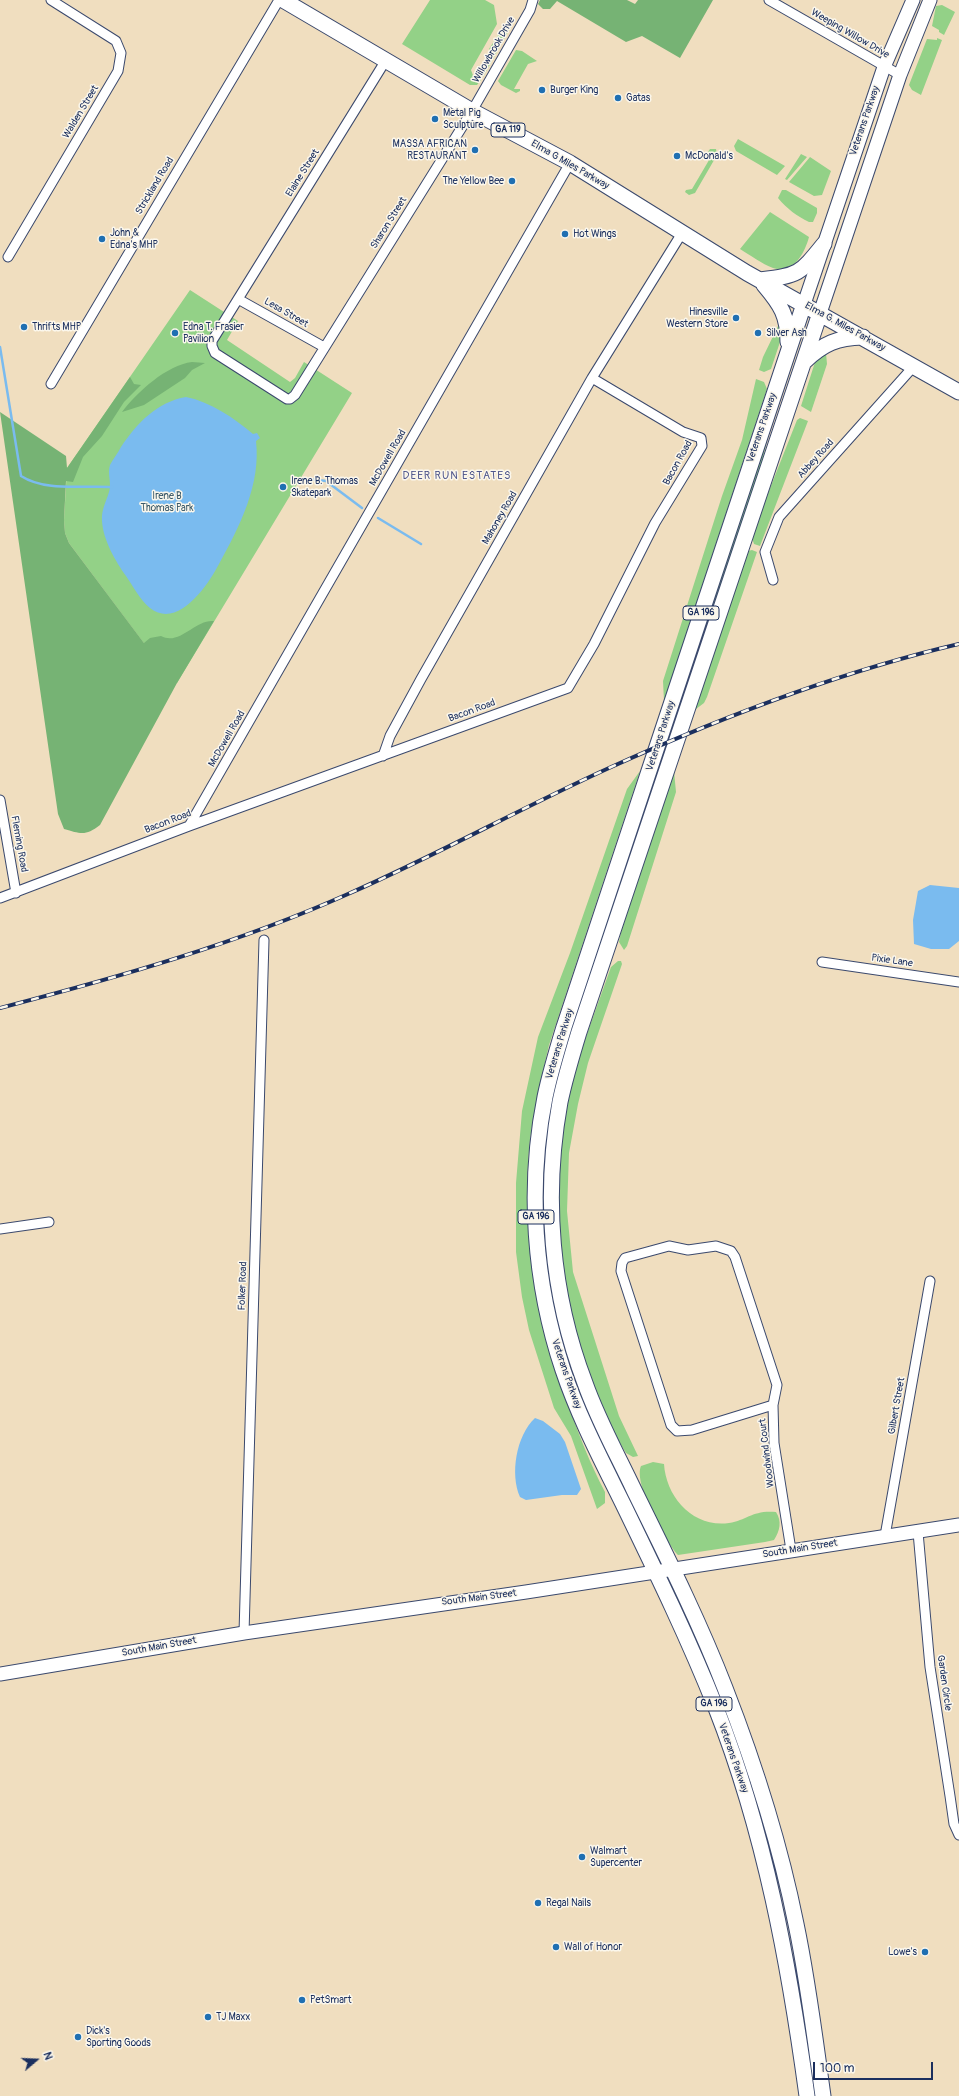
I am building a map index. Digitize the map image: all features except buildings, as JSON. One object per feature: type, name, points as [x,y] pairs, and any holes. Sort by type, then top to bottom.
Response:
[{"type":"main road","name":"Elma G Miles Parkway","points":[[282,0],[472,111],[570,162],[730,263]]},
{"type":"main road","points":[[760,280],[796,273],[805,268],[824,244]]},
{"type":"main road","name":"Elma G. Miles Parkway","points":[[730,263],[959,392]]},
{"type":"main road","name":"GA 196","points":[[760,280],[783,311],[788,330],[788,349]]},
{"type":"main road","name":"Veterans Parkway","points":[[804,304],[564,1027],[547,1086],[538,1144],[535,1202],[538,1254],[546,1305],[556,1347],[570,1390],[588,1432],[656,1572],[715,1706],[735,1760],[765,1860],[783,1940],[807,2096]]},
{"type":"main road","name":"Veterans Parkway","points":[[820,313],[583,1018],[566,1077],[553,1151],[551,1202],[554,1252],[561,1302],[571,1343],[596,1412],[673,1569],[724,1685],[752,1761],[772,1825],[796,1923],[823,2096]]},
{"type":"main road","points":[[804,362],[815,351],[832,341],[863,337]]},
{"type":"street","name":"Walden Street","points":[[8,257],[118,71],[121,53],[116,41],[51,0]]},
{"type":"street","name":"Strickland Road","points":[[50,384],[279,0]]},
{"type":"street","name":"Willowbrook Drive","points":[[472,111],[530,10],[533,0]]},
{"type":"street","name":"Weeping Willow Drive","points":[[769,0],[900,75]]},
{"type":"street","name":"Veterans Parkway","points":[[804,304],[846,174],[884,67],[913,0]]},
{"type":"street","name":"Veterans Parkway","points":[[820,313],[900,75],[930,0]]},
{"type":"street","name":"Elaine Street","points":[[324,347],[295,395],[290,399],[287,399],[213,350],[212,343],[214,337],[386,60]]},
{"type":"street","name":"Sharon Street","points":[[324,347],[472,111]]},
{"type":"street","name":"McDowell Road","points":[[189,826],[570,162]]},
{"type":"street","name":"Mahoney Road","points":[[383,756],[390,736],[421,679],[592,378],[682,233]]},
{"type":"street","name":"Lesa Street","points":[[238,299],[324,347]]},
{"type":"street","name":"Abbey Road","points":[[773,580],[765,552],[779,517],[914,366]]},
{"type":"street","name":"Bacon Road","points":[[0,898],[189,826],[568,688],[594,644],[655,523],[702,446],[701,438],[683,432],[592,378]]},
{"type":"street","name":"Fleming Road","points":[[0,800],[16,893]]},
{"type":"street","name":"Folker Road","points":[[244,1633],[264,940]]},
{"type":"street","name":"Pixie Lane","points":[[822,962],[959,982]]},
{"type":"street","points":[[0,1230],[49,1222]]},
{"type":"street","name":"Woodwind Court","points":[[773,1405],[692,1430],[677,1431],[671,1425],[621,1271],[622,1263],[631,1256],[669,1246],[688,1250],[716,1246],[730,1251],[735,1257],[777,1385],[773,1405],[774,1443],[791,1550]]},
{"type":"street","name":"Gilbert Street","points":[[885,1536],[930,1280]]},
{"type":"street","name":"South Main Street","points":[[0,1674],[244,1633],[656,1572],[959,1525]]},
{"type":"street","name":"Garden Circle","points":[[918,1532],[930,1666],[953,1817],[959,1835]]},
{"type":"green space","points":[[430,0],[485,0],[494,5],[497,24],[471,70],[474,78],[481,80],[477,85],[470,85],[402,44]]},
{"type":"green space","points":[[540,0],[627,0],[635,4],[638,0],[713,0],[680,58],[642,36],[626,42],[557,1],[550,9],[543,9],[538,4]]},
{"type":"green space","points":[[942,5],[955,12],[944,35],[932,26],[936,6]]},
{"type":"green space","points":[[508,20],[513,23],[483,77],[482,74],[485,69],[482,66],[491,52],[489,49]]},
{"type":"green space","points":[[937,38],[942,40],[921,95],[912,90],[909,85],[927,39],[937,40]]},
{"type":"green space","points":[[516,50],[522,51],[537,61],[528,64],[514,89],[520,89],[520,91],[516,93],[501,85],[498,81]]},
{"type":"green space","points":[[738,139],[785,166],[777,175],[736,151],[734,146]]},
{"type":"green space","points":[[710,149],[716,149],[717,155],[695,193],[689,195],[685,192],[686,190],[692,189],[712,155],[708,152]]},
{"type":"green space","points":[[801,154],[807,157],[787,180],[785,179]]},
{"type":"green space","points":[[810,157],[831,171],[822,195],[814,196],[789,182]]},
{"type":"green space","points":[[782,190],[786,190],[817,208],[817,213],[813,222],[809,222],[800,217],[781,202],[778,198]]},
{"type":"green space","points":[[770,212],[809,237],[805,249],[797,261],[787,268],[773,268],[760,262],[740,249]]},
{"type":"green space","name":"Irene B Thomas Park","points":[[190,290],[238,321],[227,340],[290,382],[295,378],[304,362],[352,393],[177,683],[170,678],[69,543],[65,533],[64,520],[67,468]]},
{"type":"green space","points":[[779,324],[783,333],[771,369],[764,372],[759,370],[763,357]]},
{"type":"green space","points":[[826,353],[827,364],[811,412],[801,406],[816,359]]},
{"type":"green space","points":[[192,362],[205,363],[192,370],[185,378],[144,405],[122,412],[144,388],[153,381],[173,368]]},
{"type":"green space","points":[[130,377],[134,384],[141,385],[124,402],[102,436],[83,457],[73,482],[66,481],[64,520],[65,533],[69,543],[144,643],[150,638],[161,636],[175,638],[200,624],[207,621],[214,621],[177,683],[100,825],[91,831],[79,833],[64,829],[58,814],[0,412],[66,456],[67,468]]},
{"type":"green space","points":[[756,379],[764,382],[767,389],[664,701],[663,681],[722,496],[742,440]]},
{"type":"green space","points":[[800,418],[808,421],[760,546],[754,544],[752,538],[759,516],[797,420]]},
{"type":"green space","points":[[769,432],[755,492],[673,733],[668,734]]},
{"type":"green space","points":[[752,550],[757,552],[707,697],[704,703],[692,712],[748,551]]},
{"type":"green space","points":[[664,749],[666,751],[630,861],[627,861],[661,751]]},
{"type":"green space","points":[[640,771],[549,1045],[538,1092],[530,1140],[527,1174],[529,1240],[539,1306],[556,1370],[567,1402],[589,1459],[605,1492],[605,1503],[597,1509],[571,1436],[554,1408],[529,1330],[522,1297],[516,1252],[516,1183],[522,1111],[538,1037],[570,953],[627,789]]},
{"type":"green space","points":[[674,771],[676,792],[627,946],[624,950],[619,942],[623,922]]},
{"type":"green space","points":[[618,961],[621,961],[622,964],[588,1063],[578,1104],[569,1153],[567,1211],[573,1272],[619,1416],[638,1456],[633,1457],[626,1453],[599,1403],[573,1324],[559,1246],[558,1174],[562,1124],[573,1073],[611,967]]},
{"type":"green space","points":[[568,1029],[571,1030],[566,1054],[547,1237],[609,1450],[606,1452],[589,1422],[557,1332],[541,1236],[545,1124]]},
{"type":"green space","points":[[653,1462],[664,1464],[670,1488],[676,1498],[684,1508],[704,1521],[729,1523],[761,1512],[776,1512],[780,1526],[774,1540],[678,1555],[658,1525],[642,1485],[640,1474],[641,1466]]},
{"type":"water","points":[[186,397],[195,399],[222,411],[253,434],[257,433],[260,438],[256,441],[257,457],[255,473],[247,504],[227,550],[214,573],[208,583],[191,602],[181,609],[171,613],[161,613],[150,608],[143,601],[118,564],[105,536],[102,513],[110,489],[110,465],[127,438],[141,422],[157,409]]},
{"type":"water","points":[[930,885],[959,888],[959,941],[949,949],[931,949],[914,944],[913,920],[918,891]]},
{"type":"water","points":[[535,1418],[543,1421],[560,1434],[565,1442],[581,1489],[577,1495],[562,1495],[526,1500],[520,1497],[515,1477],[515,1467],[519,1445],[528,1426]]},
{"type":"waterway","points":[[0,347],[21,476],[31,481],[53,486],[112,487]]},
{"type":"waterway","points":[[309,479],[326,481],[362,508]]},
{"type":"waterway","points":[[378,518],[421,544]]},
{"type":"railway","points":[[0,1008],[177,958],[263,929],[381,879],[576,783],[694,731],[781,697],[825,682],[914,655],[959,644]]},
{"type":"place","name":"Burger King","points":[[542,90]]},
{"type":"place","name":"Gatas","points":[[618,98]]},
{"type":"place","name":"Metal Pig Sculpture","points":[[435,119]]},
{"type":"place","name":"MASSA AFRICAN RESTAURANT","points":[[475,150]]},
{"type":"place","name":"McDonald's","points":[[677,156]]},
{"type":"place","name":"The Yellow Bee","points":[[512,181]]},
{"type":"place","name":"Hot Wings","points":[[565,234]]},
{"type":"place","name":"John & Edna's MHP","points":[[102,239]]},
{"type":"place","name":"Hinesville Western Store","points":[[736,318]]},
{"type":"place","name":"Thrifts MHP","points":[[24,327]]},
{"type":"place","name":"Edna T. Frasier Pavilion","points":[[175,333]]},
{"type":"place","name":"Silver Ash","points":[[758,333]]},
{"type":"place","name":"Irene B. Thomas Skatepark","points":[[283,487]]},
{"type":"place","name":"Walmart Supercenter","points":[[582,1857]]},
{"type":"place","name":"Regal Nails","points":[[538,1903]]},
{"type":"place","name":"Wall of Honor","points":[[556,1947]]},
{"type":"place","name":"Lowe's","points":[[925,1952]]},
{"type":"place","name":"PetSmart","points":[[302,2000]]},
{"type":"place","name":"TJ Maxx","points":[[208,2017]]},
{"type":"place","name":"Dick's Sporting Goods","points":[[78,2037]]},
{"type":"district","name":"DEER RUN ESTATES","points":[[457,476]]}]
